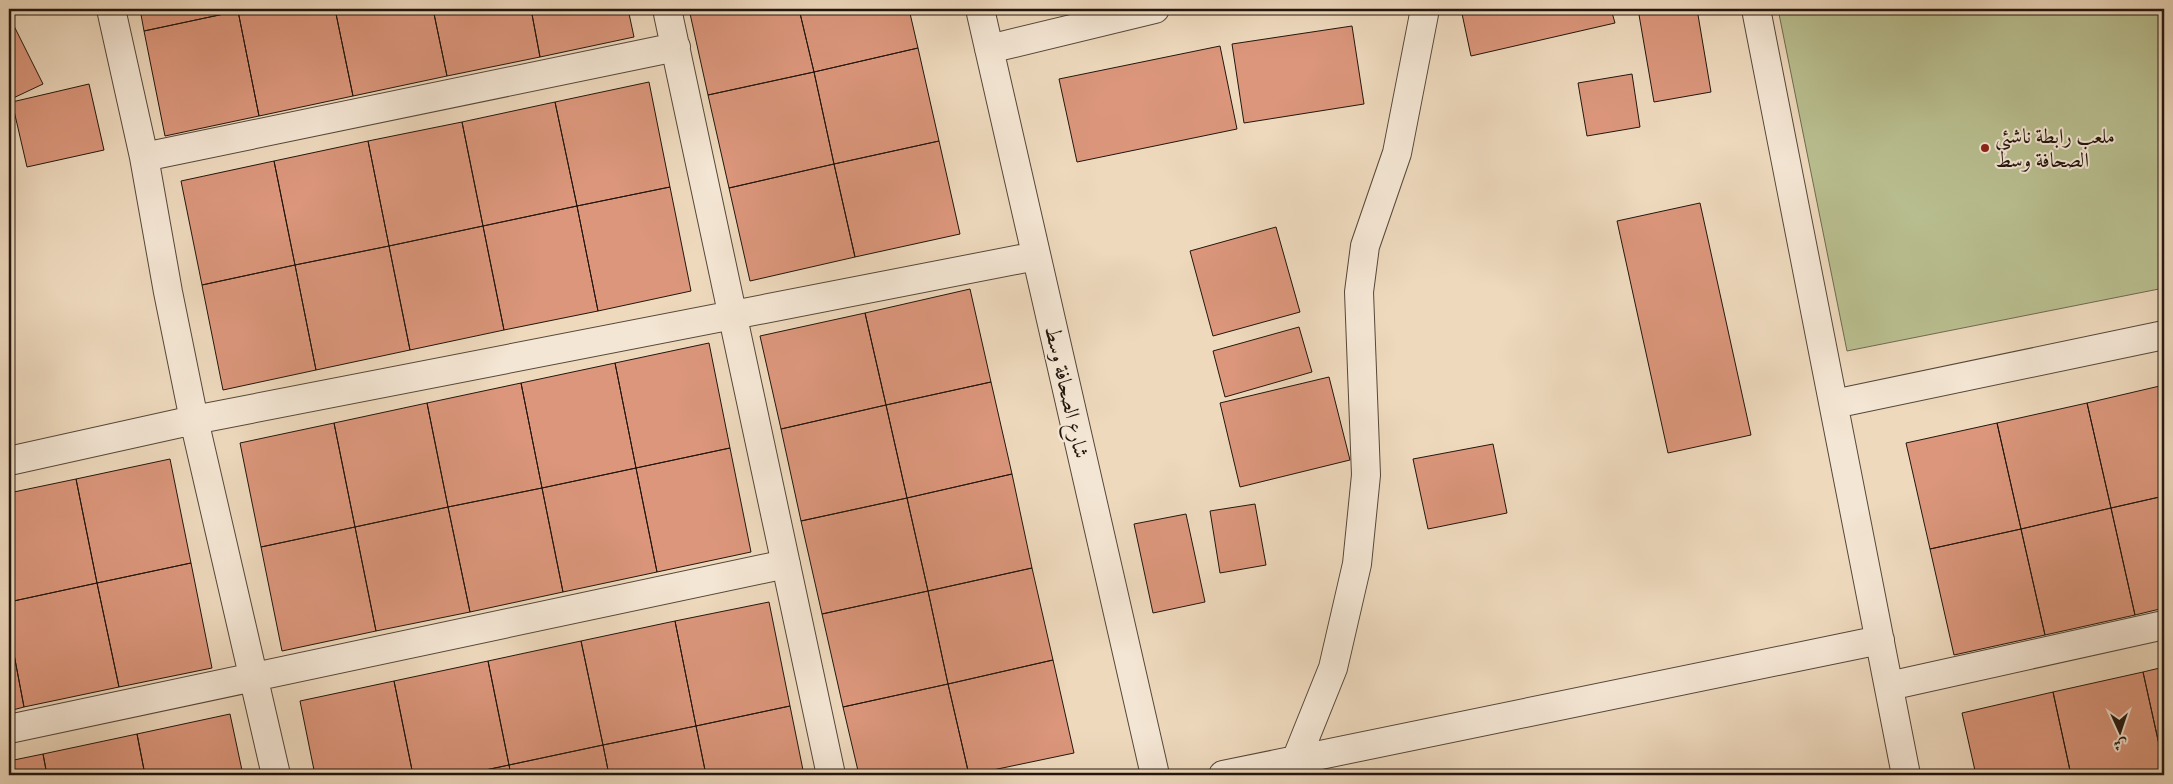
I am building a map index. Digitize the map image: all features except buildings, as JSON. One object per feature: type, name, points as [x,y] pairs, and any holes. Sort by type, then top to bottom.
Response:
[{"type":"street","points":[[111,9],[144,157],[168,292],[194,420],[276,775]]},
{"type":"street","points":[[667,9],[831,775]]},
{"type":"street","name":"شارع الصحافة وسط","points":[[980,9],[1154,775]]},
{"type":"street","points":[[989,49],[1155,9]]},
{"type":"street","points":[[1296,760],[1333,668],[1356,564],[1366,476],[1359,292],[1365,246],[1397,153],[1425,9]]},
{"type":"street","points":[[1756,9],[1906,775]]},
{"type":"street","points":[[144,157],[676,47]]},
{"type":"street","points":[[9,461],[194,420],[733,317],[1036,256]]},
{"type":"street","points":[[1834,404],[2164,335]]},
{"type":"street","points":[[9,730],[786,564]]},
{"type":"street","points":[[1889,686],[2164,625]]},
{"type":"street","points":[[1223,775],[1880,640]]},
{"type":"green space","name":"ملعب رابطة ناشئي الصحافة وسط","points":[[1778,9],[2164,9],[2164,288],[1847,351]]},
{"type":"place","name":"ملعب رابطة ناشئي الصحافة وسط","points":[[1985,148]]}]
